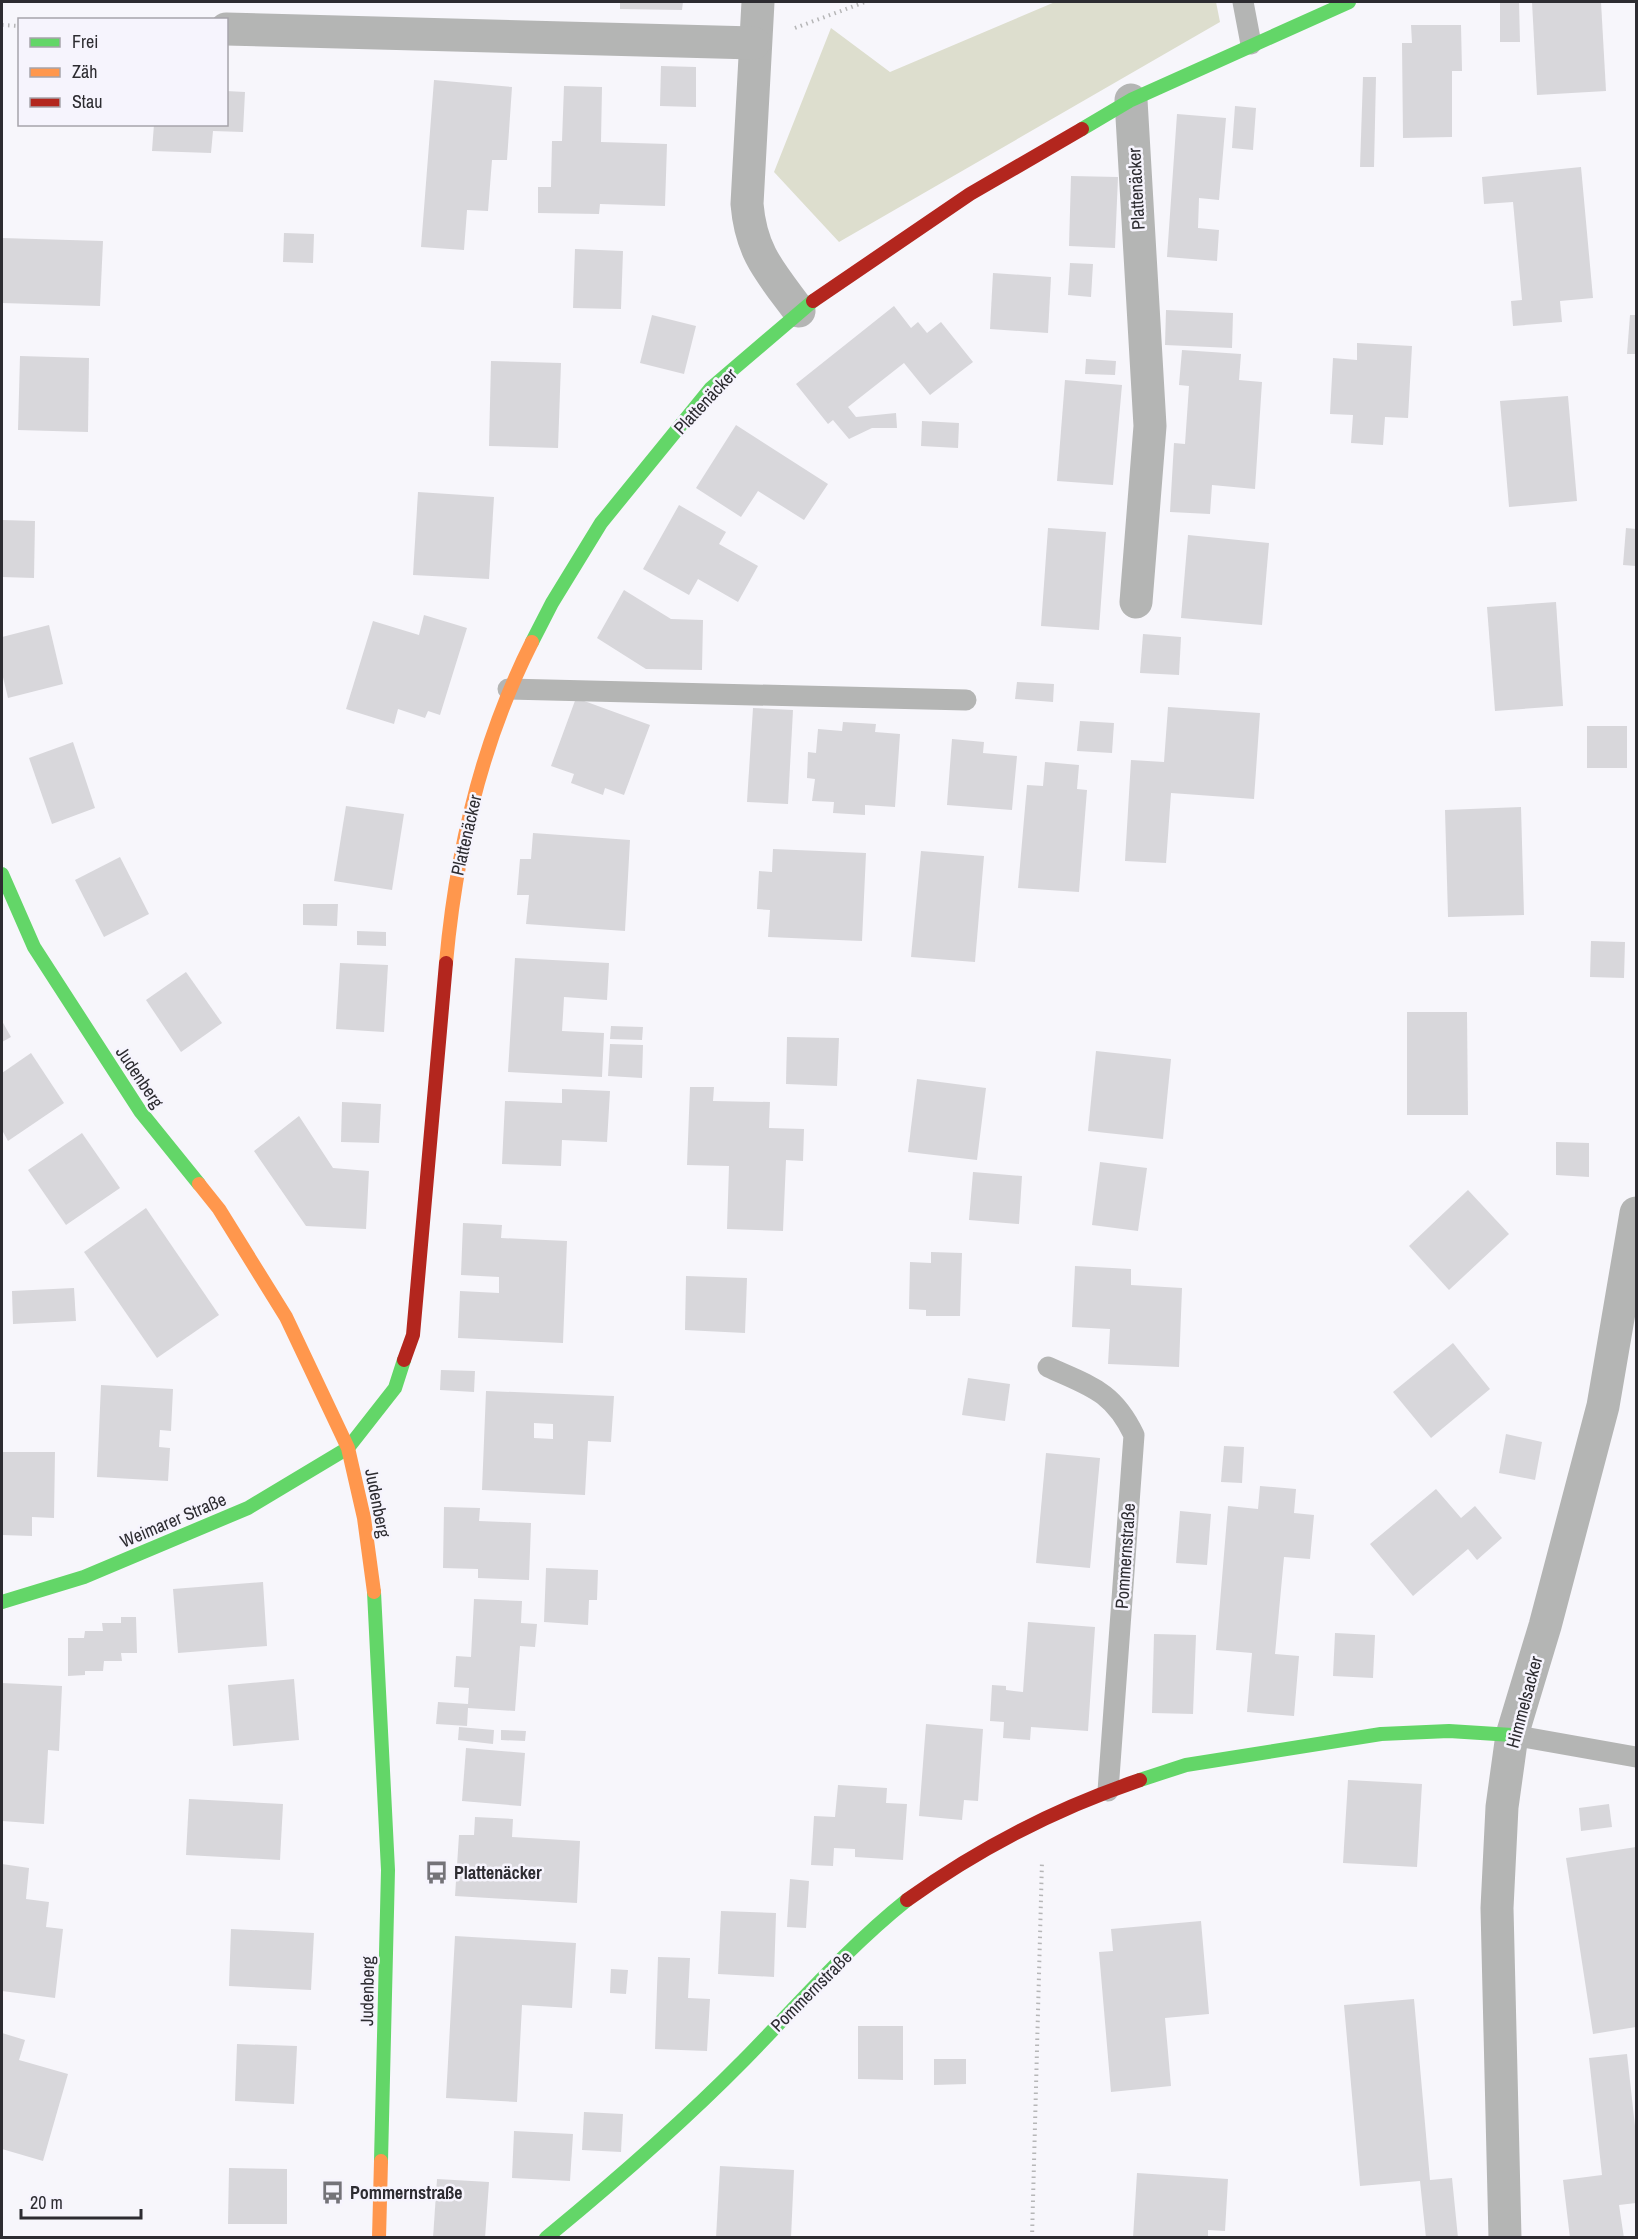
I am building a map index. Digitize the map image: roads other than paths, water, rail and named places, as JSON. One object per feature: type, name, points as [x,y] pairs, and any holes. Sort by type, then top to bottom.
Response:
[{"type":"street","points":[[758,2],[747,204],[749,231],[760,258],[799,310]]},
{"type":"street","name":"Plattenäcker","points":[[348,1448],[395,1388],[413,1335],[451,905],[464,836],[487,746],[508,689],[552,603],[601,523],[711,387],[799,310],[970,194],[1131,100],[1251,44],[1349,2]]},
{"type":"street","points":[[228,29],[754,43]]},
{"type":"street","name":"Plattenäcker","points":[[1131,100],[1150,426],[1136,603]]},
{"type":"street","name":"Judenberg","points":[[2,874],[40,956],[140,1111],[219,1209],[286,1317],[348,1448],[364,1518],[374,1588],[388,1870],[379,2238]]},
{"type":"street","name":"Himmelsacker","points":[[1505,2238],[1497,1908],[1502,1807],[1512,1736],[1545,1626],[1603,1406],[1636,1213]]},
{"type":"street","name":"Weimarer Straße","points":[[2,1602],[84,1577],[248,1508],[348,1448]]},
{"type":"street","name":"Pommernstraße","points":[[546,2238],[595,2198],[742,2062],[825,1974],[905,1902],[941,1876],[1043,1818],[1108,1791],[1186,1765],[1381,1734],[1449,1731],[1512,1736]]},
{"type":"lane","points":[[1243,2],[1251,44]]},
{"type":"lane","points":[[508,689],[966,700]]},
{"type":"lane","name":"Pommernstraße","points":[[1048,1367],[1100,1390],[1123,1412],[1134,1435],[1108,1791]]},
{"type":"lane","points":[[1512,1736],[1636,1757]]},
{"type":"place","name":"Plattenäcker","points":[[436,1872]]},
{"type":"place","name":"Pommernstraße","points":[[332,2192]]}]
